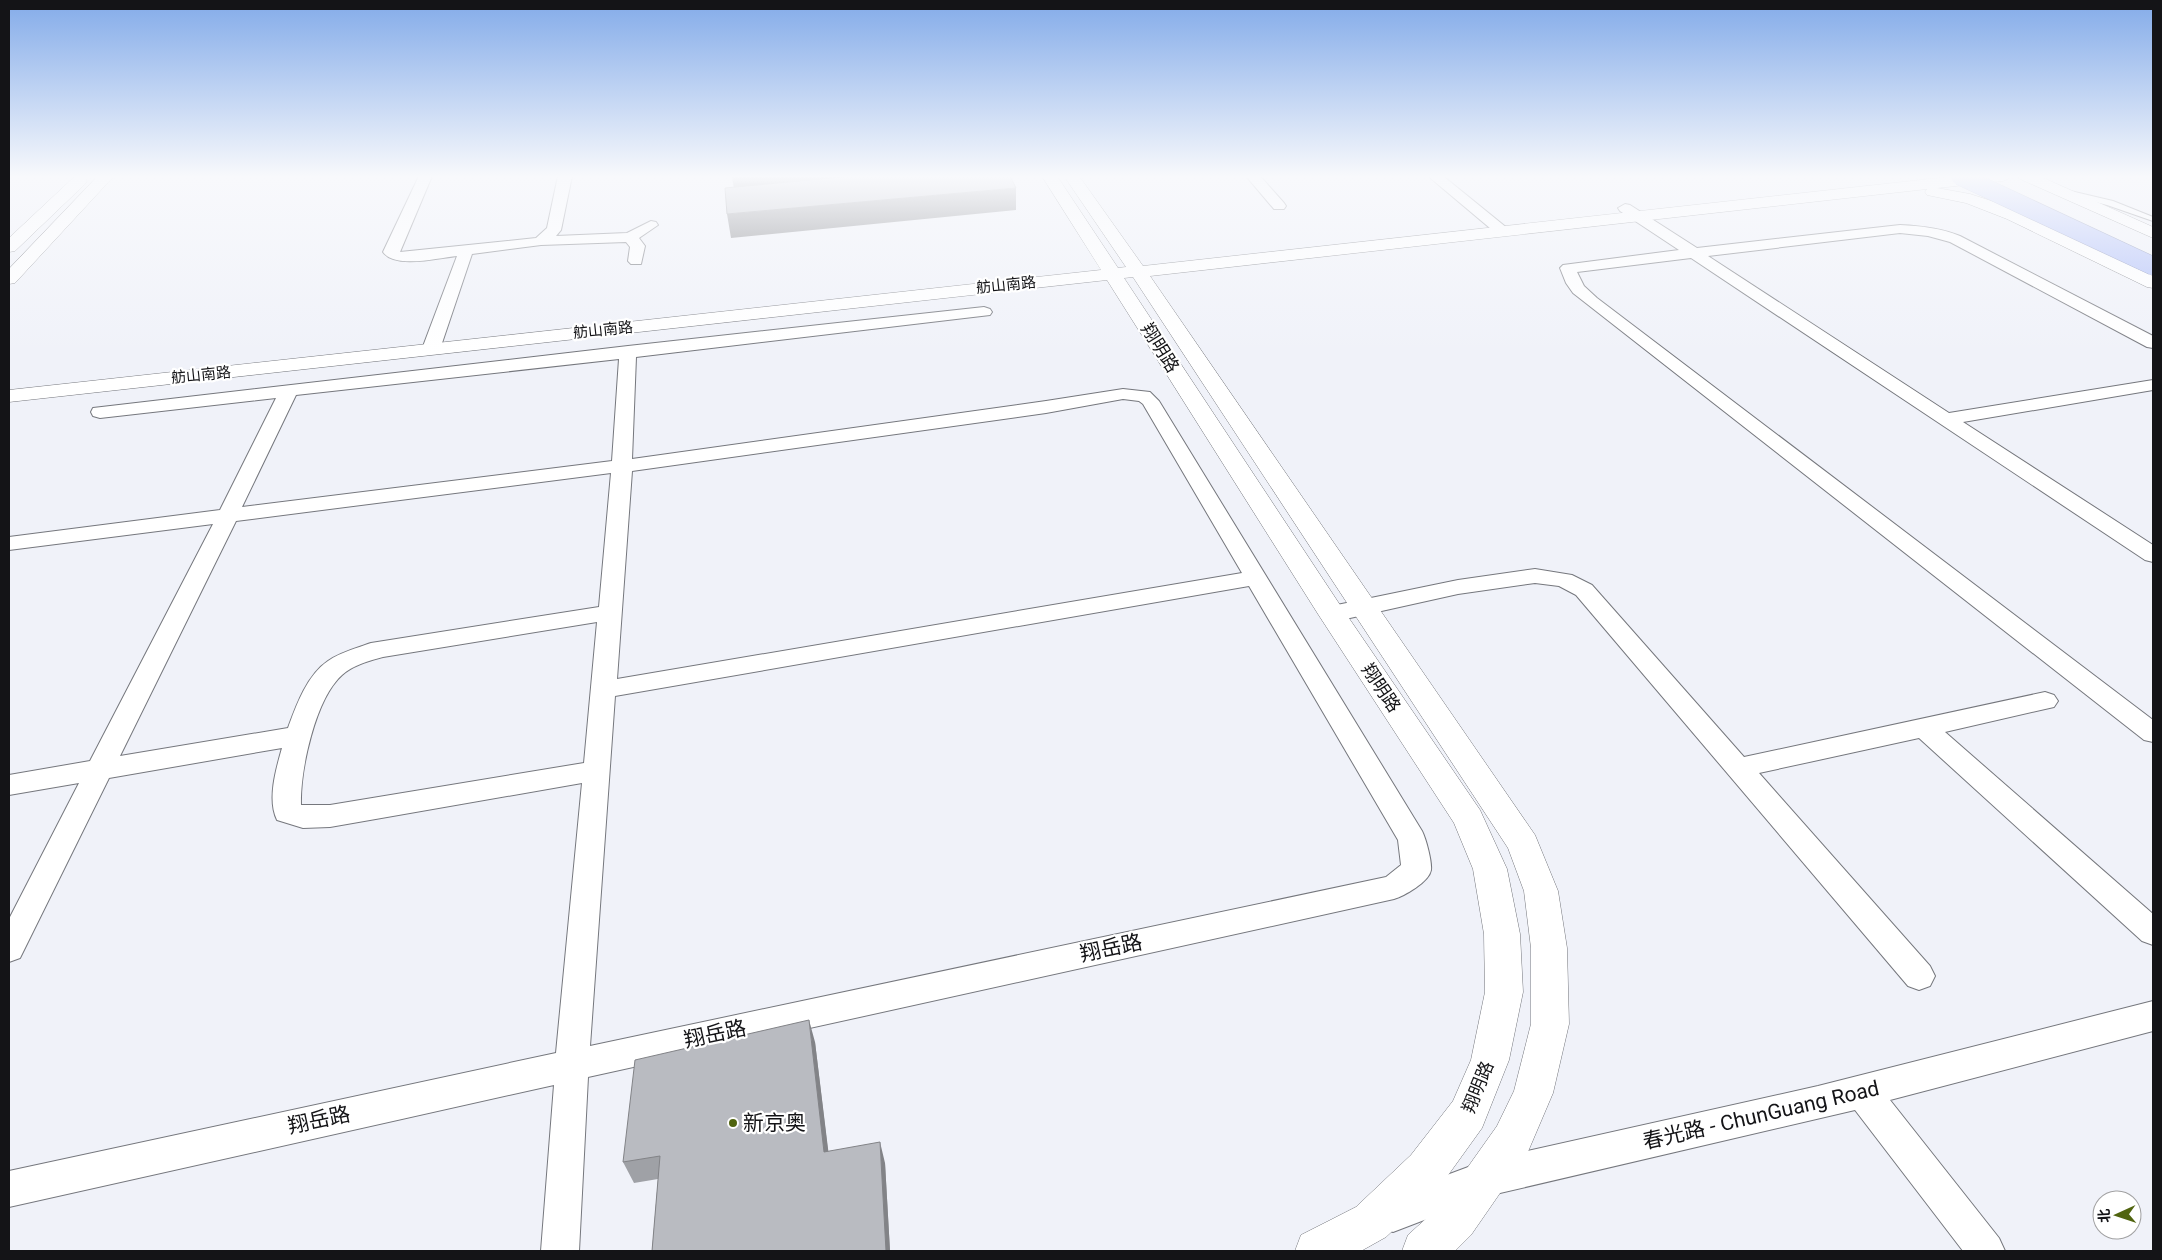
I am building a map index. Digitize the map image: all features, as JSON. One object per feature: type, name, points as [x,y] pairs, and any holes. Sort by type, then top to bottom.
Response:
[{"type":"highway","points":[[2080,235],[2153,266]]},
{"type":"highway","points":[[2121,235],[2153,250]]},
{"type":"street","points":[[9,247],[22,235]]},
{"type":"street","points":[[9,279],[51,235]]},
{"type":"street","points":[[400,235],[392,252],[394,256],[403,257],[541,241],[630,237],[634,235]]},
{"type":"street","points":[[541,241],[548,235]]},
{"type":"street","name":"翔明路","points":[[1096,235],[1121,266],[1364,609],[1523,844],[1541,891],[1549,948],[1550,1024],[1533,1093],[1512,1140],[1487,1178],[1456,1220],[1424,1251]]},
{"type":"street","name":"翔明路","points":[[1104,235],[1167,360],[1332,614],[1469,819],[1490,869],[1502,934],[1504,992],[1490,1060],[1468,1114],[1426,1170],[1371,1222],[1317,1251]]},
{"type":"street","name":"舫山南路","points":[[9,396],[433,343],[1121,266],[1422,235]]},
{"type":"street","points":[[1666,235],[2153,555]]},
{"type":"street","points":[[1850,235],[1568,268],[1569,276],[1577,289],[2153,733]]},
{"type":"street","points":[[1945,235],[2153,343]]},
{"type":"street","points":[[2053,235],[2153,283]]},
{"type":"street","points":[[630,237],[638,246],[636,260]]},
{"type":"street","points":[[433,343],[466,251]]},
{"type":"street","points":[[100,412],[984,312]]},
{"type":"street","name":"舫山南路","points":[[9,384],[433,343]]},
{"type":"street","points":[[560,1251],[572,1065],[622,465],[628,351]]},
{"type":"street","points":[[1945,418],[2153,385]]},
{"type":"street","points":[[9,949],[289,390]]},
{"type":"street","points":[[9,543],[622,465],[1046,407],[1123,394],[1144,396],[1150,401],[1256,578],[602,690]]},
{"type":"street","points":[[1332,614],[1364,609],[1458,587],[1535,576],[1564,580],[1584,590],[1920,976]]},
{"type":"street","name":"翔岳路","points":[[9,1189],[1394,887],[1416,870],[1412,839],[1256,578]]},
{"type":"street","points":[[596,771],[330,816],[303,817],[287,812],[286,800],[289,771],[309,707],[319,686],[332,671],[353,658],[380,650],[609,613]]},
{"type":"street","points":[[1738,768],[2045,701]]},
{"type":"street","points":[[1924,728],[2153,932]]},
{"type":"street","points":[[9,785],[97,772],[299,736]]},
{"type":"street","name":"春光路 - ChunGuang Road","points":[[1371,1222],[1487,1178],[1862,1092],[2153,1016]]},
{"type":"street","points":[[1862,1092],[1986,1251]]},
{"type":"building","name":"新京奥","points":[[809,1020],[824,1152],[880,1142],[886,1251],[652,1251],[660,1156],[623,1162],[635,1060]]},
{"type":"place","name":"新京奥","points":[[733,1123]]}]
